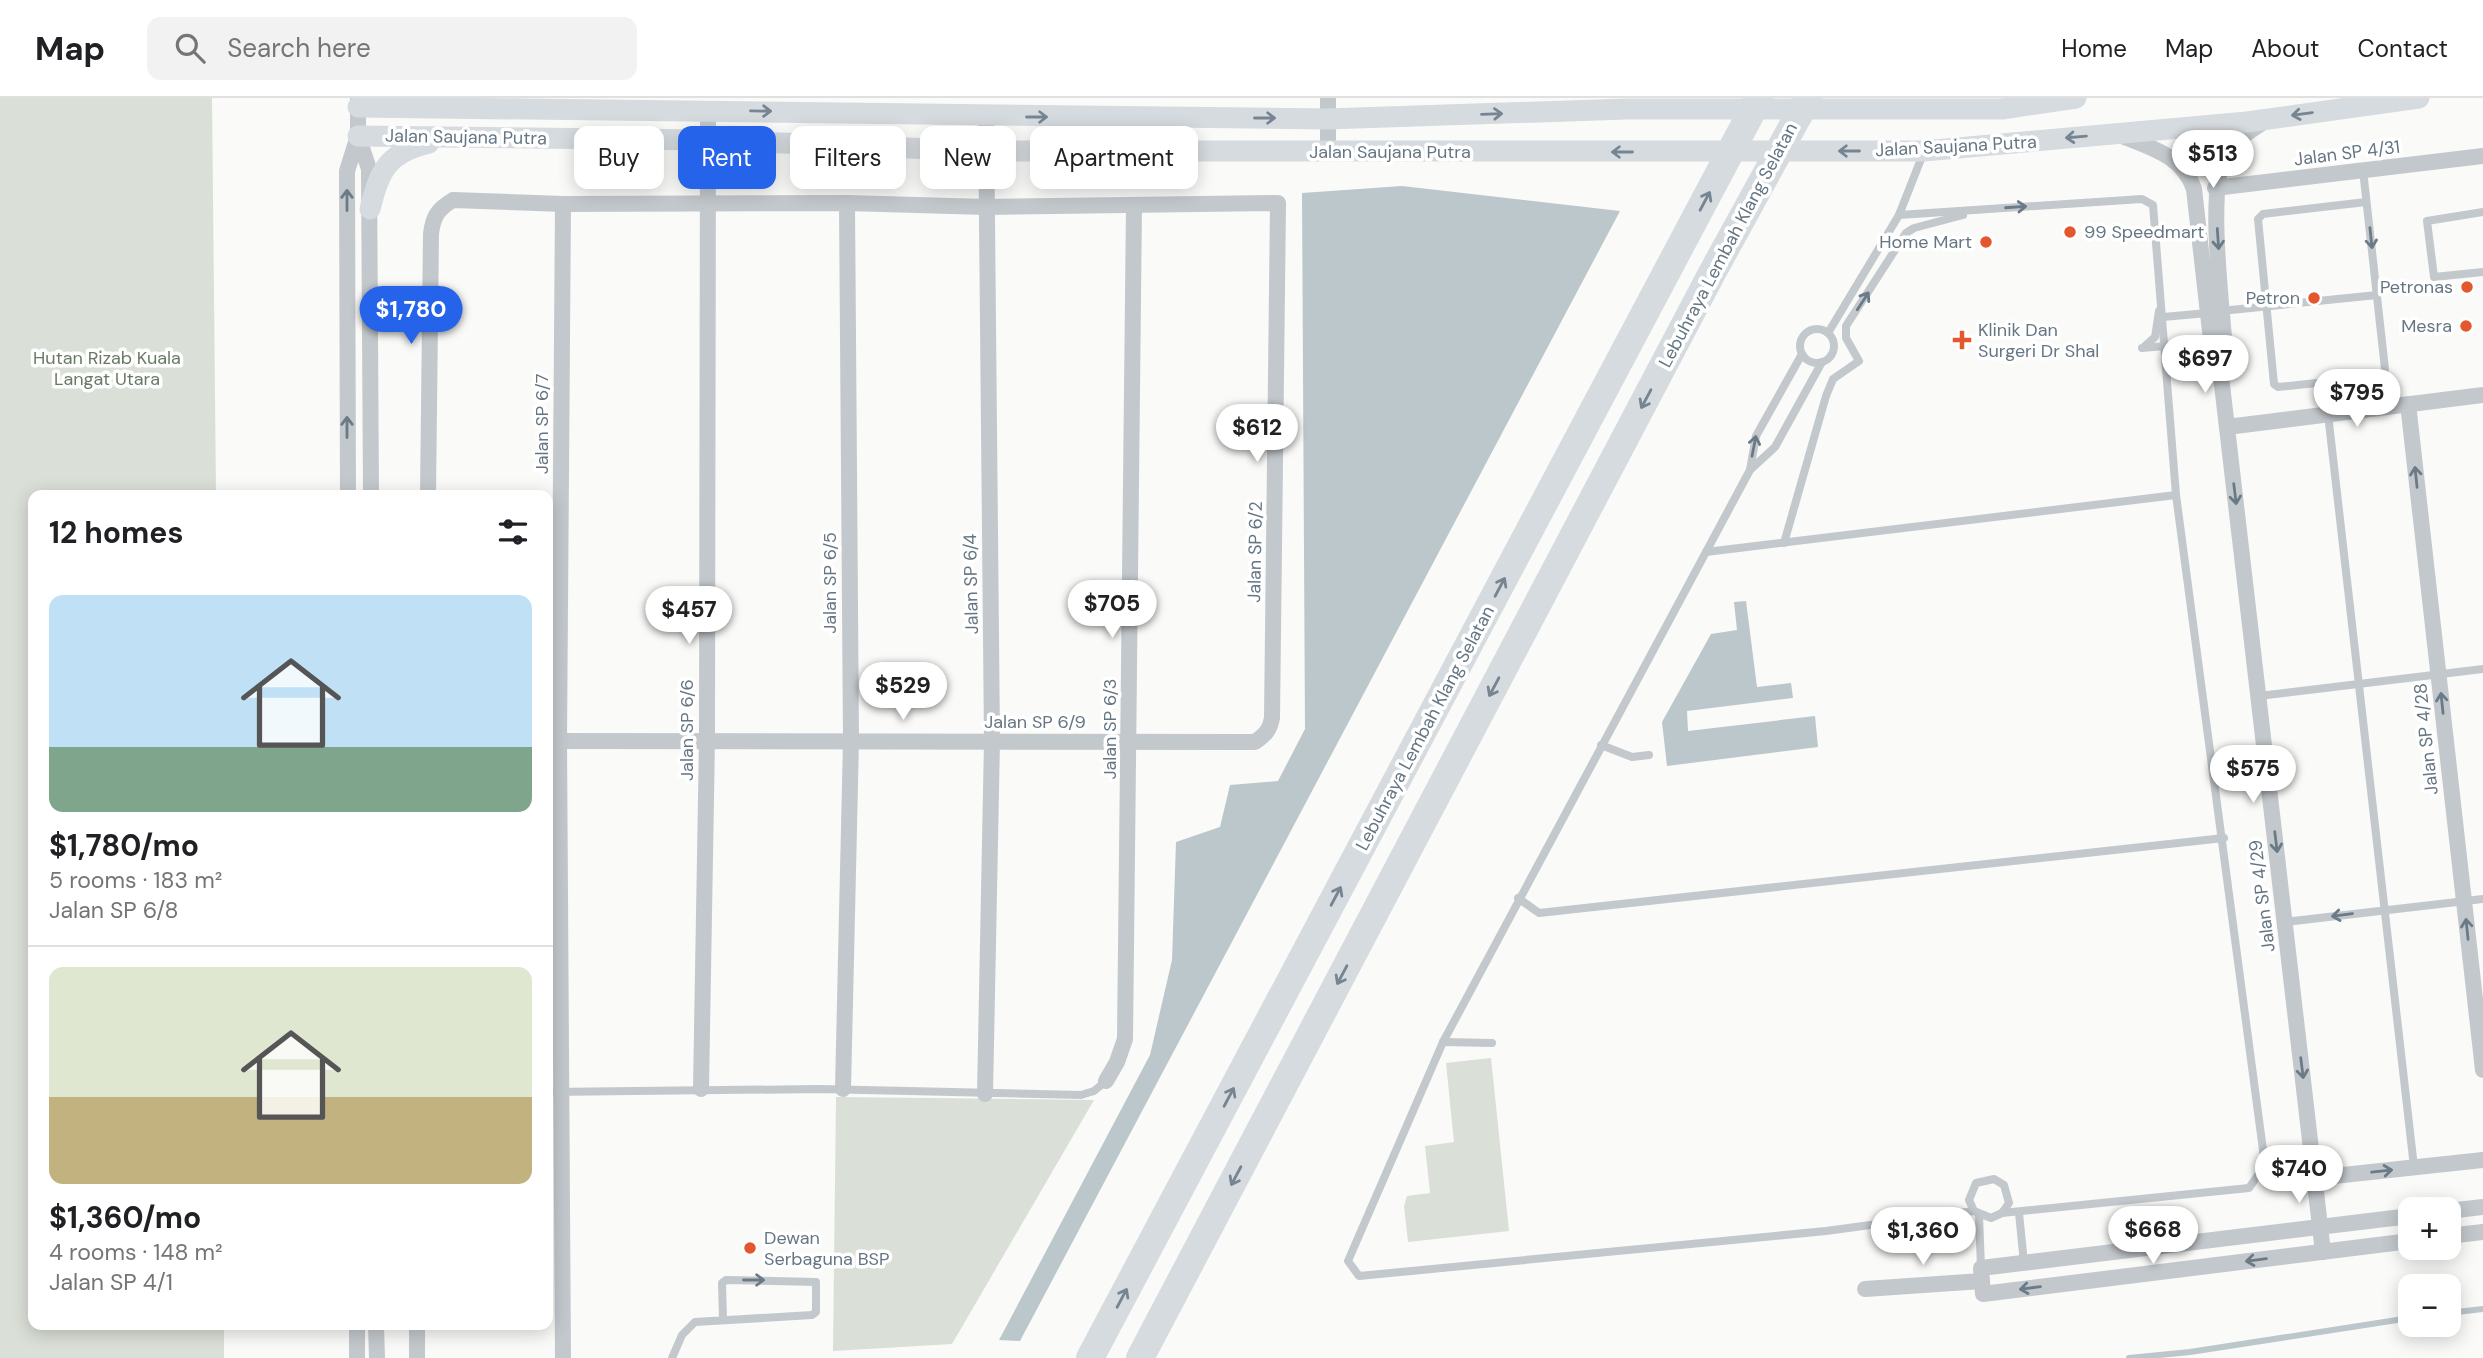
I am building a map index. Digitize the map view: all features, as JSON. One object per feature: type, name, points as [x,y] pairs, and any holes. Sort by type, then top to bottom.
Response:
[{"type":"highway","name":"Lebuhraya Lembah Klang Selatan","points":[[1090,1358],[1759,98]]},
{"type":"highway","name":"Lebuhraya Lembah Klang Selatan","points":[[1140,1358],[1712,273],[1808,98]]},
{"type":"main road","points":[[406,98],[448,110]]},
{"type":"main road","name":"Jalan Saujana Putra","points":[[358,102],[448,110],[708,110],[986,116],[1628,104],[2002,108],[2076,98]]},
{"type":"main road","name":"Jalan Saujana Putra","points":[[1016,151],[1924,151],[2267,119],[2418,98]]},
{"type":"main road","name":"Jalan Saujana Putra","points":[[358,136],[678,140]]},
{"type":"main road","points":[[370,209],[378,179],[388,161],[410,148],[447,138]]},
{"type":"main road","name":"Jalan Saujana Putra","points":[[776,143],[920,148]]},
{"type":"street","points":[[348,490],[347,171],[358,136],[358,102]]},
{"type":"street","points":[[1327,108],[1328,152]]},
{"type":"street","name":"Jalan SP 6/6","points":[[708,110],[708,126]]},
{"type":"street","name":"Jalan SP 6/4","points":[[985,126],[986,116]]},
{"type":"street","points":[[2215,312],[2215,188],[2224,157],[2235,142],[2267,119]]},
{"type":"street","points":[[2118,134],[2176,159],[2190,178],[2218,342]]},
{"type":"street","points":[[358,136],[369,169],[371,490]]},
{"type":"street","name":"Jalan SP 4/31","points":[[2215,188],[2483,156]]},
{"type":"street","name":"Jalan SP 6/6","points":[[701,1089],[707,739],[708,189]]},
{"type":"street","name":"Jalan SP 6/4","points":[[985,189],[992,741],[985,1094]]},
{"type":"street","points":[[428,490],[431,234],[433,218],[439,209],[453,200],[563,204],[848,203],[986,207],[1134,205]]},
{"type":"street","name":"Jalan SP 6/5","points":[[843,1089],[851,740],[848,203]]},
{"type":"street","name":"Jalan SP 6/2","points":[[1134,205],[1278,203],[1272,718],[1267,733]]},
{"type":"street","name":"Jalan SP 6/7","points":[[563,204],[553,741],[553,1092],[563,1358]]},
{"type":"street","name":"Jalan SP 6/3","points":[[1106,1081],[1117,1062],[1125,1038],[1134,205]]},
{"type":"street","name":"Jalan SP 4/29","points":[[2218,342],[2211,349],[2220,359],[2323,1252]]},
{"type":"street","points":[[2227,426],[2483,395]]},
{"type":"street","name":"Jalan SP 4/28","points":[[2408,404],[2483,1070]]},
{"type":"street","name":"Jalan SP 6/9","points":[[553,741],[707,739],[1255,742],[1267,733]]},
{"type":"street","points":[[2315,1178],[2483,1160]]},
{"type":"street","points":[[2461,1210],[2483,1207]]},
{"type":"street","points":[[1866,1289],[1982,1275],[2025,1263],[2398,1217]]},
{"type":"street","points":[[2461,1235],[2483,1232]]},
{"type":"street","points":[[1982,1275],[1983,1294],[2398,1243]]},
{"type":"street","points":[[357,1330],[357,1358]]},
{"type":"street","points":[[376,1330],[377,1358]]},
{"type":"street","points":[[417,1330],[417,1358]]},
{"type":"lane","points":[[1828,332],[1899,215],[1924,151]]},
{"type":"lane","points":[[2363,170],[2385,369],[2382,376],[2278,387],[2274,384],[2258,219],[2263,214],[2366,202]]},
{"type":"lane","points":[[1802,354],[1756,436],[1750,470],[1443,1042],[1348,1261],[1360,1276],[1826,1231],[1977,1213],[1991,1218],[2002,1213],[2249,1188],[2265,1166],[2224,838],[2176,495],[2153,205],[2142,199],[1899,215]]},
{"type":"lane","points":[[1784,543],[1833,379],[1859,361],[1846,338],[1846,326],[1906,233],[1914,228],[1982,210]]},
{"type":"lane","points":[[2483,212],[2427,221],[2434,277],[2483,271]]},
{"type":"lane","points":[[2162,317],[2377,295]]},
{"type":"lane","points":[[2161,301],[2155,337],[2142,348],[2218,342]]},
{"type":"lane","points":[[1822,362],[1810,362],[1802,354],[1800,343],[1806,333],[1817,329],[1828,332]]},
{"type":"lane","points":[[1750,470],[1775,447],[1822,362],[1830,356],[1834,346],[1828,332]]},
{"type":"lane","points":[[2328,414],[2414,1167]]},
{"type":"lane","points":[[1706,552],[2176,495]]},
{"type":"lane","points":[[2259,696],[2483,669]]},
{"type":"lane","points":[[1601,745],[1632,757],[1649,755]]},
{"type":"lane","points":[[1518,898],[1539,913],[2224,838]]},
{"type":"lane","points":[[2285,922],[2483,899]]},
{"type":"lane","points":[[1443,1042],[1492,1043]]},
{"type":"lane","points":[[553,1092],[843,1089],[1081,1095],[1094,1091],[1106,1081]]},
{"type":"lane","points":[[1982,1275],[1977,1213],[1969,1200],[1972,1188],[1981,1180],[1994,1179],[2008,1191],[2009,1203],[2002,1213]]},
{"type":"lane","points":[[2019,1213],[2025,1263]]},
{"type":"lane","points":[[672,1358],[688,1327],[702,1320],[812,1315],[816,1312],[816,1282],[726,1280],[722,1283],[723,1319]]},
{"type":"green space","name":"Hutan Rizab Kuala Langat Utara","points":[[0,98],[212,98],[216,490],[28,490],[28,1330],[224,1330],[224,1358],[0,1358]]},
{"type":"green space","points":[[1491,1058],[1509,1231],[1408,1242],[1404,1206],[1407,1196],[1430,1193],[1425,1146],[1454,1142],[1446,1063]]},
{"type":"green space","points":[[836,1097],[1094,1100],[952,1344],[833,1351]]},
{"type":"shaded area","points":[[1402,186],[1620,211],[1020,1341],[999,1340],[1150,1055],[1172,960],[1176,842],[1220,827],[1230,785],[1278,781],[1305,729],[1302,193]]},
{"type":"shaded area","points":[[1746,601],[1757,687],[1791,683],[1793,698],[1687,711],[1688,731],[1815,716],[1818,747],[1667,766],[1662,722],[1711,634],[1737,630],[1734,602]]},
{"type":"waterway","points":[[2461,1312],[2483,1309]]},
{"type":"waterway","points":[[2129,1358],[2190,1352],[2398,1320]]},
{"type":"place","name":"99 Speedmart","points":[[2070,232]]},
{"type":"place","name":"Home Mart","points":[[1986,242]]},
{"type":"place","name":"Petronas","points":[[2467,287]]},
{"type":"place","name":"Petron","points":[[2314,298]]},
{"type":"place","name":"Mesra","points":[[2466,326]]},
{"type":"place","name":"Klinik Dan Surgeri Dr Shal","points":[[1962,340]]},
{"type":"place","name":"Dewan Serbaguna BSP","points":[[750,1248]]}]
